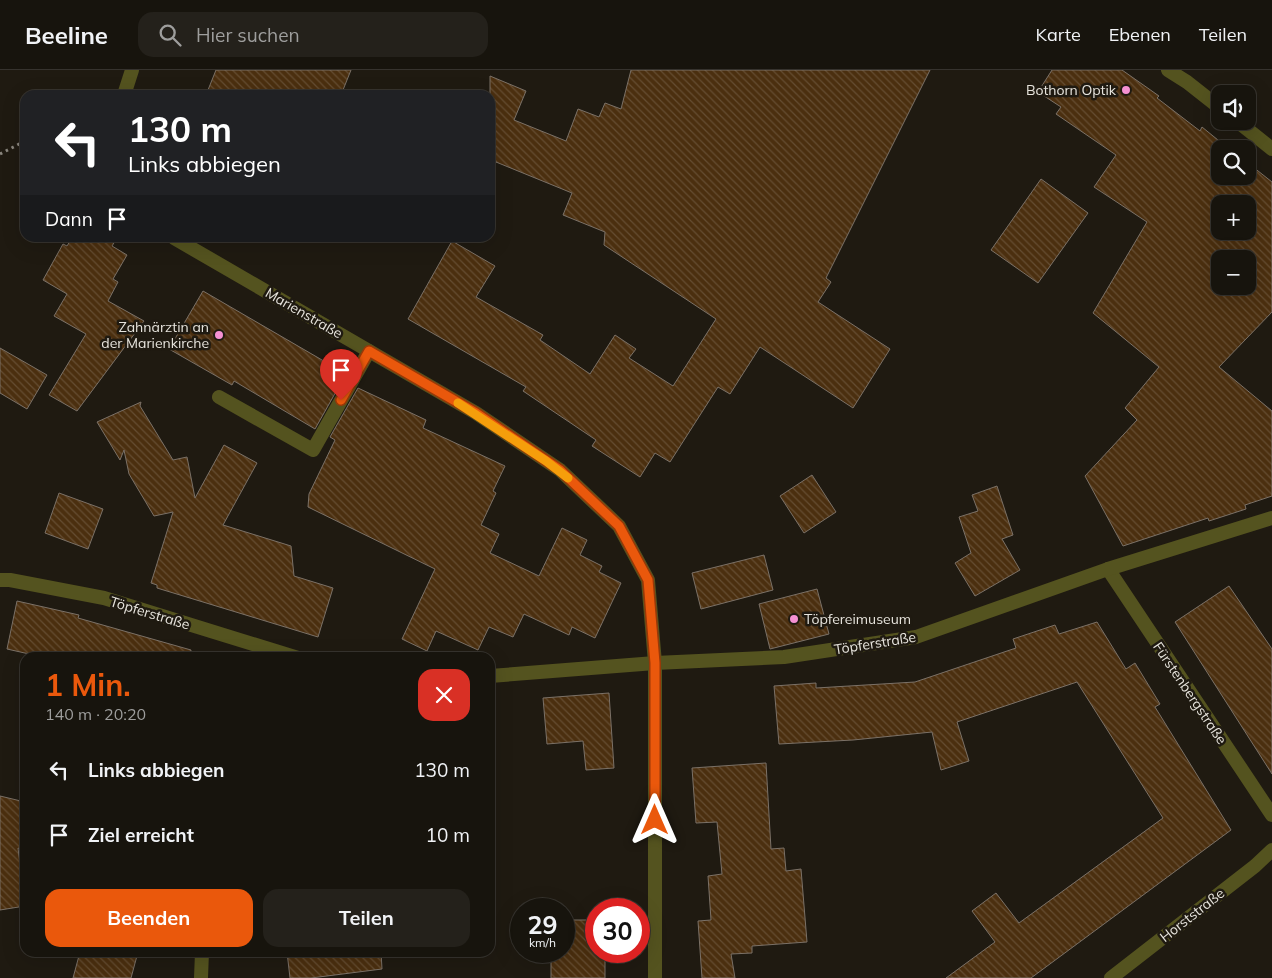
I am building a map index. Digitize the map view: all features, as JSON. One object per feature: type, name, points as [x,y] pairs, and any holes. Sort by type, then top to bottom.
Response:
[{"type":"street","points":[[126,90],[132,70]]},
{"type":"street","points":[[1168,70],[1211,101]]},
{"type":"street","points":[[1248,130],[1272,149]]},
{"type":"street","name":"Marienstraße","points":[[181,242],[476,413],[560,470],[619,526],[648,580],[655,663],[656,978]]},
{"type":"street","points":[[219,397],[313,450],[369,351]]},
{"type":"street","name":"Töpferstraße","points":[[495,676],[655,663],[784,657],[916,637],[1108,570],[1272,518]]},
{"type":"street","name":"Fürstenbergstraße","points":[[1108,570],[1272,815]]},
{"type":"street","name":"Töpferstraße","points":[[0,580],[10,580],[104,598],[263,652]]},
{"type":"street","name":"Horststraße","points":[[1111,978],[1255,866],[1272,850]]},
{"type":"street","points":[[200,978],[202,957]]},
{"type":"path","points":[[0,154],[20,144]]},
{"type":"building","points":[[216,70],[351,70],[343,90],[208,90]]},
{"type":"building","points":[[631,70],[930,70],[826,278],[831,282],[818,302],[890,349],[853,408],[760,347],[730,394],[718,387],[670,462],[655,453],[640,477],[592,446],[596,440],[523,391],[526,387],[408,319],[451,242],[454,242],[495,266],[476,297],[543,335],[540,340],[590,374],[615,335],[636,349],[629,358],[673,386],[716,319],[604,245],[605,232],[563,215],[572,193],[496,162],[495,164],[495,90],[490,90],[490,76],[526,91],[514,120],[566,141],[578,109],[599,117],[605,103],[621,109]]},
{"type":"building","points":[[1052,70],[1122,70],[1159,96],[1157,98],[1200,131],[1202,127],[1218,140],[1211,140],[1211,185],[1256,185],[1256,169],[1272,182],[1272,312],[1219,367],[1272,411],[1272,496],[1245,505],[1246,509],[1209,521],[1208,518],[1123,546],[1085,476],[1137,420],[1125,408],[1159,367],[1093,313],[1147,222],[1094,187],[1116,155],[1056,114],[1061,107],[1038,92]]},
{"type":"building","points":[[1041,179],[1088,213],[1038,283],[991,250]]},
{"type":"building","points":[[70,242],[114,242],[112,246],[127,255],[113,279],[118,282],[108,301],[144,321],[77,411],[49,395],[86,334],[54,316],[67,294],[43,280],[63,244],[67,246]]},
{"type":"building","points":[[203,291],[341,371],[337,378],[342,381],[315,429],[234,381],[232,385],[169,349]]},
{"type":"building","points":[[0,348],[47,375],[27,409],[0,393]]},
{"type":"building","points":[[358,388],[426,420],[423,428],[505,466],[493,491],[496,493],[481,525],[499,534],[490,553],[539,576],[562,528],[587,540],[580,555],[602,566],[599,572],[621,583],[595,638],[572,627],[569,635],[524,614],[513,637],[489,627],[478,650],[436,631],[427,651],[402,639],[435,569],[308,507],[309,494],[335,440],[330,437]]},
{"type":"building","points":[[141,402],[140,406],[173,460],[187,457],[195,498],[224,445],[257,463],[223,525],[291,546],[294,576],[333,588],[318,637],[157,588],[157,585],[151,583],[173,512],[154,516],[129,474],[124,450],[120,460],[97,422]]},
{"type":"building","points":[[812,475],[836,512],[804,533],[780,496]]},
{"type":"building","points":[[997,486],[1013,535],[1002,539],[1020,570],[975,596],[955,563],[971,553],[959,517],[978,511],[972,495]]},
{"type":"building","points":[[59,493],[103,509],[88,549],[45,533]]},
{"type":"building","name":"Töpfereimuseum","points":[[764,555],[773,590],[701,609],[692,573]]},
{"type":"building","points":[[1229,586],[1272,649],[1272,774],[1175,622]]},
{"type":"building","name":"Töpfereimuseum","points":[[817,589],[829,634],[770,649],[759,604]]},
{"type":"building","points":[[17,601],[79,615],[78,618],[191,650],[191,652],[20,652],[7,649]]},
{"type":"building","points":[[1097,622],[1126,669],[1135,663],[1160,704],[1155,707],[1231,830],[1031,978],[946,978],[995,942],[972,911],[996,893],[1019,923],[1163,818],[1077,682],[957,722],[969,761],[941,770],[932,732],[853,740],[779,744],[774,686],[816,683],[816,688],[915,682],[1016,648],[1013,639],[1055,625],[1059,634]]},
{"type":"building","points":[[609,693],[614,768],[586,770],[583,741],[547,744],[543,698]]},
{"type":"building","points":[[766,763],[771,849],[784,848],[786,871],[801,869],[807,942],[752,946],[752,953],[731,954],[735,978],[702,978],[698,921],[711,920],[708,876],[722,874],[717,822],[696,823],[692,768]]},
{"type":"building","points":[[0,796],[20,801],[20,849],[18,848],[20,907],[0,910]]},
{"type":"building","points":[[575,920],[585,920],[585,963],[605,963],[605,978],[551,978],[551,963],[575,963]]},
{"type":"building","points":[[79,957],[137,957],[131,978],[73,978]]},
{"type":"building","points":[[288,957],[381,957],[382,969],[311,978],[290,978]]},
{"type":"slow traffic","points":[[458,403],[476,413],[560,470],[568,478]]},
{"type":"place","name":"Bothorn Optik","points":[[1126,90]]},
{"type":"place","name":"Zahnärztin an der Marienkirche","points":[[219,335]]},
{"type":"place","name":"Töpfereimuseum","points":[[794,619]]},
{"type":"route","points":[[341,400],[369,351],[476,413],[560,470],[619,526],[648,580],[655,663],[655,820]]}]
